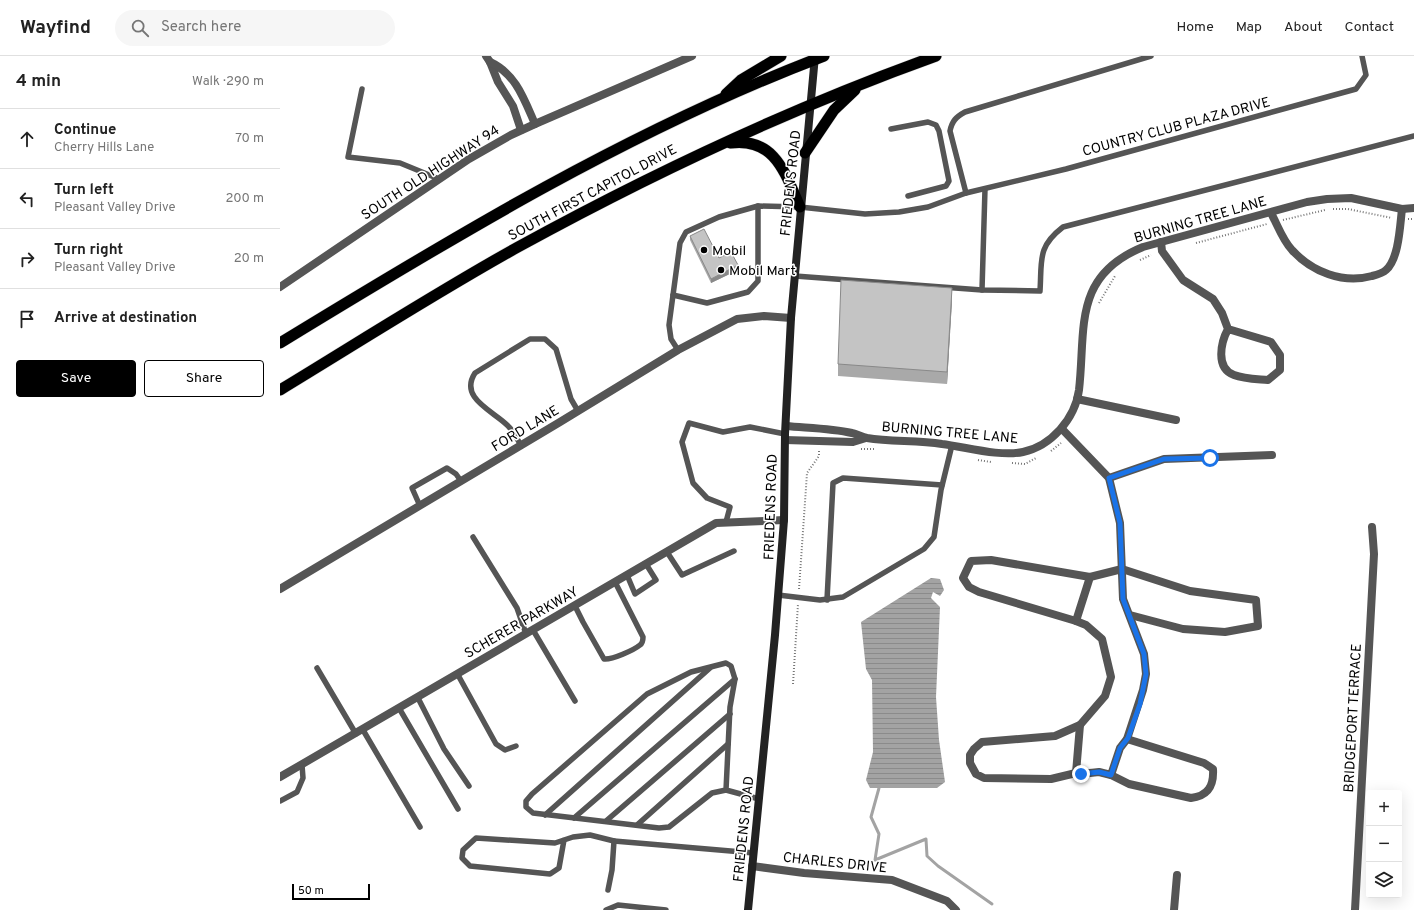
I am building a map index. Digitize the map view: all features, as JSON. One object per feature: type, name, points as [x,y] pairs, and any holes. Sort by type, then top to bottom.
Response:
[{"type":"highway","points":[[720,100],[741,80],[782,56]]},
{"type":"highway","name":"SOUTH FIRST CAPITOL DRIVE","points":[[280,390],[516,248],[625,190],[720,144],[810,104],[936,56]]},
{"type":"highway","name":"SOUTH FIRST CAPITOL DRIVE","points":[[280,343],[504,210],[618,149],[720,100],[818,57]]},
{"type":"highway","points":[[805,153],[834,110],[865,82]]},
{"type":"highway","points":[[720,144],[744,141],[764,148],[773,155],[785,173],[800,207]]},
{"type":"main road","name":"FRIEDENS ROAD","points":[[748,910],[784,520],[785,433],[791,318],[800,207],[810,104],[818,57]]},
{"type":"street","name":"SOUTH OLD HIGHWAY 94","points":[[280,287],[469,159],[521,130],[692,56]]},
{"type":"street","points":[[488,59],[500,66],[514,81],[535,124]]},
{"type":"street","points":[[488,59],[498,82],[513,106],[521,130]]},
{"type":"street","name":"BURNING TREE LANE","points":[[785,433],[853,433],[866,438],[926,442],[1004,453],[1023,452],[1050,440],[1062,428],[1071,415],[1077,399],[1082,328],[1086,307],[1095,287],[1104,273],[1127,254],[1161,242],[1308,202],[1351,198],[1402,209],[1414,208]]},
{"type":"street","points":[[1271,213],[1290,249],[1319,271],[1346,279],[1361,279],[1386,271],[1394,260],[1402,209]]},
{"type":"street","points":[[1161,242],[1162,251],[1183,280],[1213,299],[1222,313],[1228,329],[1223,340],[1221,353],[1225,368],[1233,375],[1268,380],[1280,370],[1280,355],[1271,342],[1228,329]]},
{"type":"street","name":"FORD LANE","points":[[280,589],[678,350],[737,319],[764,316],[791,318]]},
{"type":"street","points":[[1077,399],[1176,420]]},
{"type":"street","points":[[1062,428],[1109,478],[1120,523],[1123,599],[1144,654],[1146,674],[1140,704],[1128,738],[1120,748],[1111,775]]},
{"type":"street","name":"BURNING TREE LANE","points":[[785,433],[853,442],[866,438]]},
{"type":"street","points":[[1109,478],[1164,459],[1272,456]]},
{"type":"street","name":"SCHERER PARKWAY","points":[[280,778],[716,523],[784,520]]},
{"type":"street","name":"BRIDGEPORT TERRACE","points":[[1355,910],[1374,554],[1372,527]]},
{"type":"street","points":[[1128,738],[1204,762],[1213,769],[1214,780],[1208,791],[1200,797],[1191,798],[1129,784],[1111,775],[1099,772],[1081,774],[1076,773],[1051,779],[991,778],[976,774],[970,764],[970,755],[982,742],[1055,736],[1080,724],[1105,696],[1111,677],[1102,639],[1086,625],[979,592],[969,587],[963,578],[971,561],[991,560],[1090,577],[1122,569],[1190,591],[1256,600],[1258,626],[1225,632],[1183,629],[1130,615]]},
{"type":"street","points":[[1076,621],[1090,577]]},
{"type":"street","points":[[1076,773],[1080,724]]},
{"type":"street","name":"CHARLES DRIVE","points":[[752,866],[804,873],[892,880],[947,901],[956,910]]},
{"type":"street","points":[[1174,910],[1177,875]]},
{"type":"lane","points":[[966,194],[950,131],[957,116],[1151,56]]},
{"type":"lane","name":"COUNTRY CLUB PLAZA DRIVE","points":[[678,350],[672,339],[670,325],[680,243],[686,232],[719,217],[758,206],[800,207],[865,214],[899,212],[928,207],[985,188],[1066,169],[1356,89],[1366,75],[1362,56]]},
{"type":"lane","points":[[362,89],[348,157],[400,163],[439,179]]},
{"type":"lane","points":[[891,129],[928,122],[936,125],[939,132],[949,181],[946,186],[908,196]]},
{"type":"lane","points":[[795,276],[982,290],[1040,291],[1042,250],[1050,237],[1063,227],[1414,136]]},
{"type":"lane","points":[[982,290],[985,188]]},
{"type":"lane","points":[[673,295],[707,303],[748,292],[758,281],[758,206]]},
{"type":"lane","points":[[522,445],[509,426],[481,406],[470,387],[475,373],[530,339],[546,339],[556,349],[571,399],[578,411]]},
{"type":"lane","points":[[726,522],[730,507],[707,498],[693,483],[682,442],[690,423],[723,432],[750,427],[785,433]]},
{"type":"lane","points":[[778,595],[827,600],[843,597],[924,549],[934,538],[942,485],[952,445]]},
{"type":"lane","points":[[420,506],[412,488],[447,468],[456,474],[461,481]]},
{"type":"lane","points":[[827,600],[833,483],[843,478],[942,485]]},
{"type":"lane","points":[[473,537],[517,608],[530,632],[575,700]]},
{"type":"lane","points":[[667,552],[682,575],[734,551]]},
{"type":"lane","points":[[627,575],[635,594],[656,580],[646,564]]},
{"type":"lane","points":[[575,606],[582,622],[604,659],[615,657],[640,645],[643,641],[643,637],[615,582]]},
{"type":"lane","points":[[726,790],[730,714],[734,679],[731,666],[726,663],[691,672],[647,694],[588,744],[526,801],[526,807],[533,813],[545,815],[659,828],[669,827],[712,793],[726,790],[759,799]]},
{"type":"lane","points":[[545,815],[711,667]]},
{"type":"lane","points":[[317,668],[420,826]]},
{"type":"lane","points":[[458,675],[496,744],[505,750],[516,746]]},
{"type":"lane","points":[[574,818],[734,679]]},
{"type":"lane","points":[[418,698],[444,749],[469,786]]},
{"type":"lane","points":[[400,708],[458,809]]},
{"type":"lane","points":[[606,821],[730,714]]},
{"type":"lane","points":[[637,825],[728,744]]},
{"type":"lane","points":[[280,801],[297,792],[303,778],[302,765]]},
{"type":"lane","points":[[564,840],[559,868],[550,874],[470,866],[462,858],[463,850],[476,838],[555,843],[564,840],[573,837],[590,835],[614,841],[754,853]]},
{"type":"lane","points":[[608,890],[612,870],[614,841]]},
{"type":"lane","points":[[606,910],[618,905],[666,910]]},
{"type":"path","points":[[1195,243],[1328,209],[1348,209],[1401,219],[1414,219]]},
{"type":"path","points":[[1133,263],[1162,251]]},
{"type":"path","points":[[1098,304],[1117,274]]},
{"type":"path","points":[[1050,451],[1057,448],[1068,434]]},
{"type":"path","points":[[793,684],[807,473],[819,456],[820,449]]},
{"type":"path","points":[[855,450],[878,449]]},
{"type":"path","points":[[1010,463],[1025,464],[1038,457]]},
{"type":"path","points":[[972,459],[994,462]]},
{"type":"shaded area","points":[[931,578],[940,579],[944,590],[940,596],[933,592],[931,598],[940,607],[936,697],[939,740],[945,782],[937,788],[870,788],[866,780],[873,752],[872,680],[866,669],[861,622]]},
{"type":"building","points":[[704,229],[719,258],[731,252],[738,265],[711,279],[690,236]]},
{"type":"building","points":[[841,280],[952,288],[947,372],[838,364]]},
{"type":"waterway","points":[[879,788],[871,817],[879,834],[875,860],[926,839],[927,856],[938,866],[992,904]]},
{"type":"place","name":"Mobil","points":[[704,250]]},
{"type":"place","name":"Mobil Mart","points":[[721,270]]},
{"type":"route","points":[[1081,774],[1092,774],[1099,772],[1111,775],[1120,748],[1128,738],[1140,704],[1146,674],[1144,654],[1123,599],[1121,583],[1122,569],[1120,523],[1109,478],[1164,459],[1210,458]]}]
